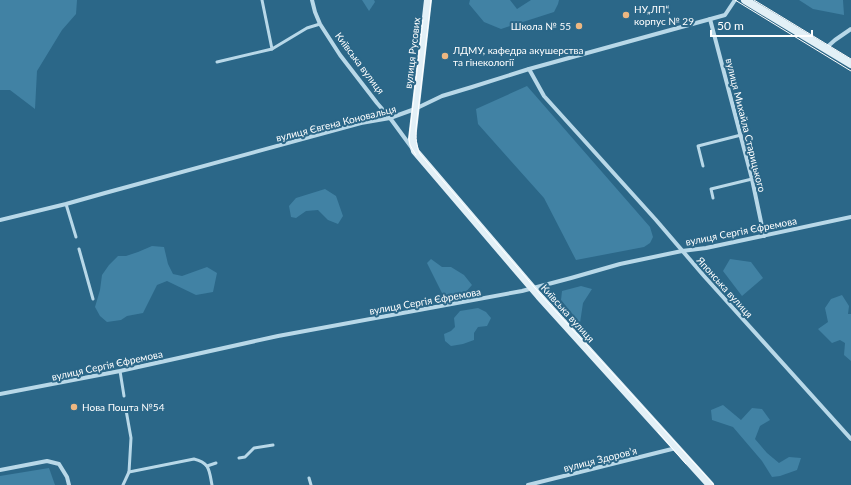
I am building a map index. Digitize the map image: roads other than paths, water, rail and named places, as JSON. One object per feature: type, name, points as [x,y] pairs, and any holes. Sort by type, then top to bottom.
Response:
[{"type":"main road","name":"вулиця Русових","points":[[415,109],[428,0]]},
{"type":"main road","points":[[745,0],[851,64]]},
{"type":"main road","points":[[415,109],[412,139],[415,151]]},
{"type":"main road","name":"Київська вулиця","points":[[415,151],[533,289],[710,485]]},
{"type":"street","name":"Київська вулиця","points":[[312,0],[314,12],[320,24],[340,55],[415,151]]},
{"type":"street","name":"вулиця Євгена Коновальця","points":[[0,220],[66,204],[354,125],[390,118],[415,109],[442,96],[529,69],[725,15],[735,0]]},
{"type":"street","name":"вулиця Михайла Старицького","points":[[710,19],[752,179],[764,236]]},
{"type":"street","points":[[826,48],[851,29]]},
{"type":"street","name":"Японська вулиця","points":[[529,69],[544,96],[851,439]]},
{"type":"street","name":"вулиця Сергія Єфремова","points":[[0,394],[120,371],[278,336],[533,289],[620,264],[682,251],[706,248],[851,217]]},
{"type":"street","name":"вулиця Здоровʼя","points":[[528,485],[676,448]]},
{"type":"street","points":[[0,470],[47,461],[59,464],[67,477],[69,485]]},
{"type":"lane","points":[[262,0],[272,49]]},
{"type":"lane","points":[[217,62],[272,49],[307,28],[320,24]]},
{"type":"lane","points":[[703,166],[698,146],[741,136]]},
{"type":"lane","points":[[713,198],[711,189],[752,179]]},
{"type":"lane","points":[[66,204],[76,238]]},
{"type":"lane","points":[[79,249],[93,299]]},
{"type":"lane","points":[[120,371],[124,396]]},
{"type":"lane","points":[[123,485],[129,472],[131,438],[126,410]]},
{"type":"lane","points":[[239,458],[245,457],[254,448],[273,445]]},
{"type":"lane","points":[[129,472],[194,459],[201,461],[207,466],[212,485]]},
{"type":"lane","points":[[207,466],[216,463]]},
{"type":"lane","points":[[309,478],[311,485]]},
{"type":"lane","points":[[549,480],[550,485]]},
{"type":"tram line","points":[[431,0],[416,129],[417,145],[420,154],[541,295],[714,485]]},
{"type":"tram line","points":[[735,0],[851,71]]},
{"type":"tram line","points":[[754,0],[851,59]]},
{"type":"tram line","points":[[416,155],[410,145],[409,139],[423,20]]},
{"type":"tram line","points":[[658,432],[686,464]]},
{"type":"place","name":"НУ„ЛП“, корпус № 29","points":[[626,15]]},
{"type":"place","name":"Школа № 55","points":[[579,26]]},
{"type":"place","name":"ЛДМУ, кафедра акушерства та гінекології","points":[[445,56]]},
{"type":"place","name":"Нова Пошта №54","points":[[74,407]]}]
